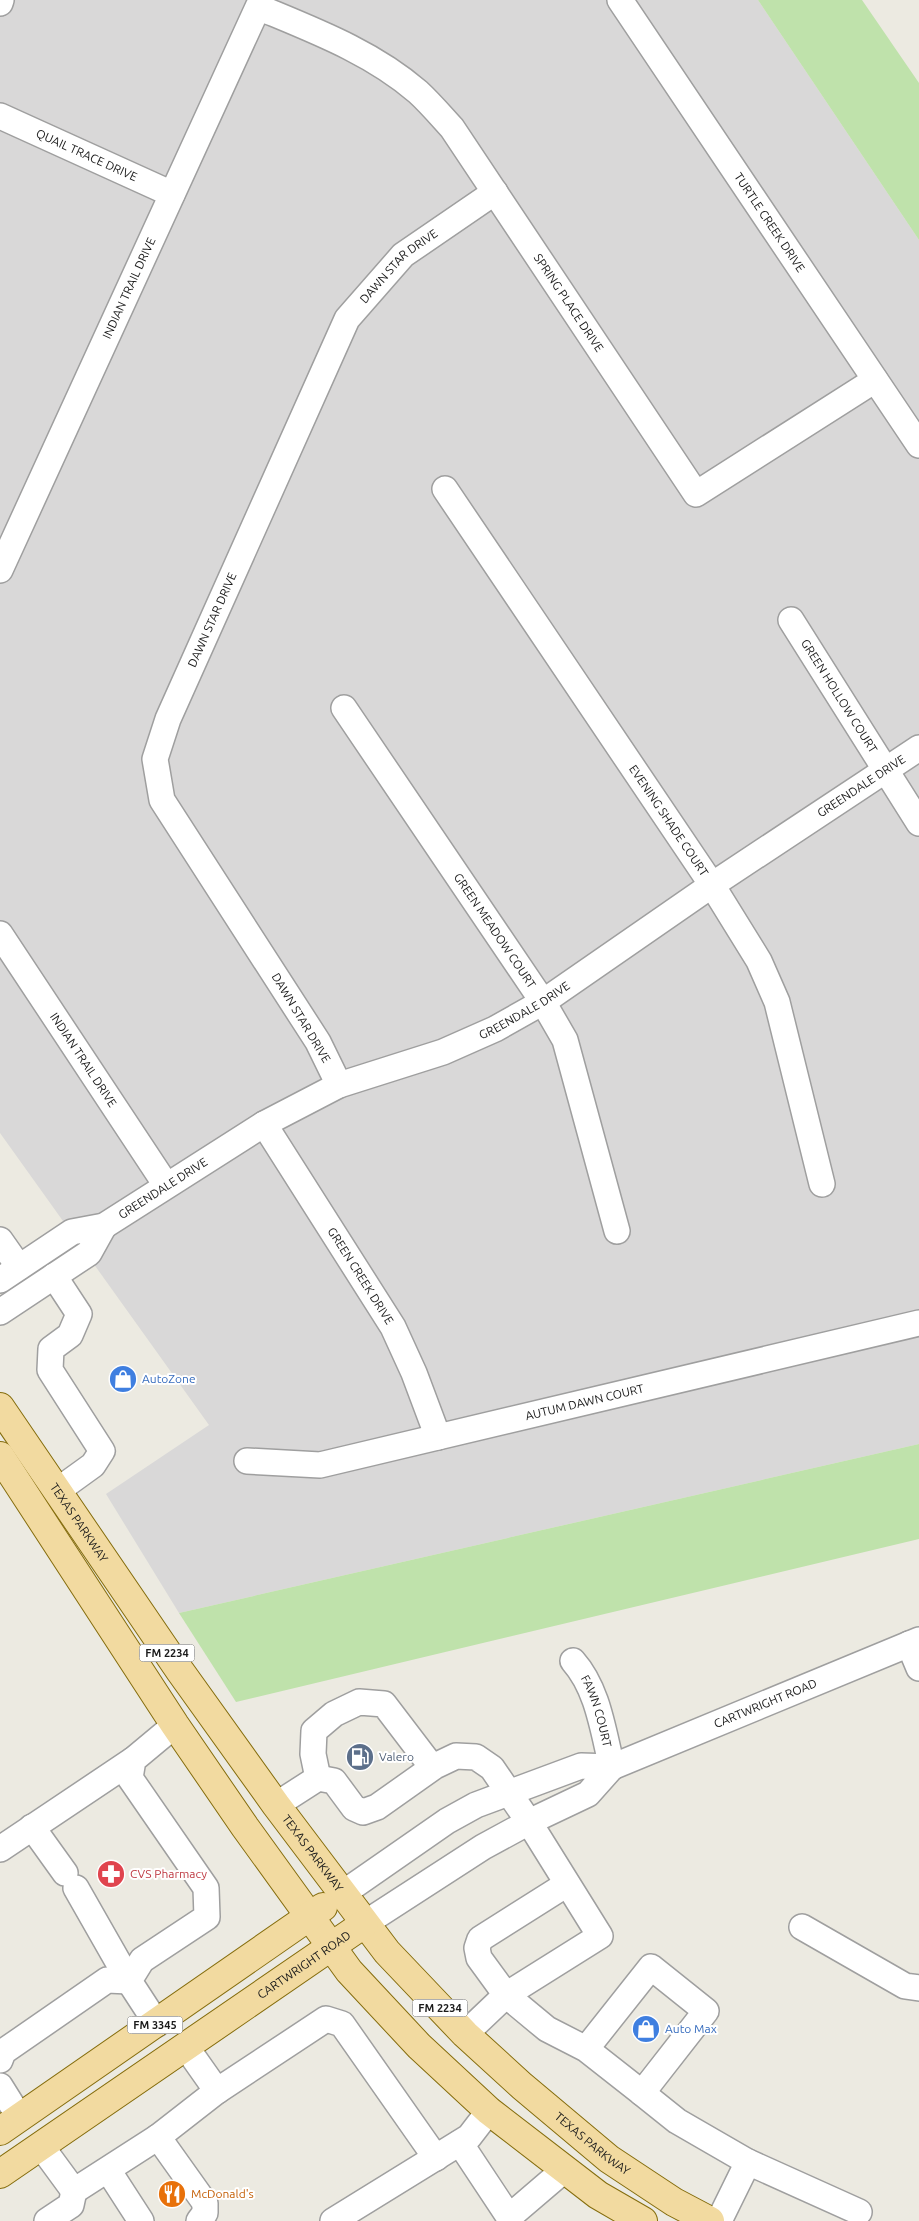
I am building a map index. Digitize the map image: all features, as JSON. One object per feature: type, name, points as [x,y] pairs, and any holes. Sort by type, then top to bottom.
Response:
[{"type":"main road","name":"TEXAS PARKWAY","points":[[0,1407],[180,1671],[276,1805],[387,1952],[465,2034],[522,2086],[610,2159],[674,2202],[710,2221]]},
{"type":"main road","name":"FM 2234","points":[[0,1456],[175,1725],[349,1971],[419,2046],[489,2111],[598,2195],[643,2221]]},
{"type":"main road","name":"CARTWRIGHT ROAD","points":[[10,2125],[342,1894]]},
{"type":"main road","name":"CARTWRIGHT ROAD","points":[[0,2174],[364,1924]]},
{"type":"main road","points":[[10,2125],[41,2146]]},
{"type":"street","name":"TURTLE CREEK DRIVE","points":[[620,0],[919,445]]},
{"type":"street","name":"SPRING PLACE DRIVE","points":[[258,7],[336,40],[376,62],[418,92],[452,128],[696,494],[875,380]]},
{"type":"street","name":"INDIAN TRAIL DRIVE","points":[[0,570],[258,7]]},
{"type":"street","name":"QUAIL TRACE DRIVE","points":[[0,116],[172,194]]},
{"type":"street","name":"DAWN STAR DRIVE","points":[[339,1085],[318,1042],[162,800],[155,759],[168,718],[347,319],[403,255],[495,192]]},
{"type":"street","name":"EVENING SHADE COURT","points":[[445,489],[712,885],[759,961],[777,1002],[822,1184]]},
{"type":"street","name":"GREEN HOLLOW COURT","points":[[791,620],[919,823]]},
{"type":"street","name":"GREEN MEADOW COURT","points":[[344,708],[544,1002],[566,1040],[617,1231]]},
{"type":"street","name":"GREENDALE DRIVE","points":[[9,1274],[72,1232],[104,1226],[264,1124],[339,1085],[443,1052],[495,1029],[544,1002],[712,885],[919,748]]},
{"type":"street","name":"INDIAN TRAIL DRIVE","points":[[0,934],[166,1185]]},
{"type":"street","name":"GREEN CREEK DRIVE","points":[[264,1124],[393,1327],[414,1373],[438,1437]]},
{"type":"street","name":"GREENDALE DRIVE","points":[[0,1312],[89,1253],[104,1226]]},
{"type":"street","points":[[0,1240],[9,1274]]},
{"type":"street","points":[[54,1276],[79,1314],[70,1335],[50,1349],[50,1370],[102,1451],[93,1465],[57,1491]]},
{"type":"street","name":"AUTUM DAWN COURT","points":[[248,1462],[320,1465],[919,1324]]},
{"type":"street","points":[[914,1641],[919,1668]]},
{"type":"street","name":"CARTWRIGHT ROAD","points":[[342,1894],[447,1821],[476,1805],[580,1766],[612,1767],[914,1641]]},
{"type":"street","name":"FAWN COURT","points":[[573,1661],[584,1673],[592,1692],[612,1767]]},
{"type":"street","points":[[318,1778],[313,1754],[314,1731],[334,1714],[359,1702],[384,1704],[432,1767]]},
{"type":"street","points":[[0,1848],[133,1760],[175,1725]]},
{"type":"street","points":[[276,1805],[318,1778],[334,1781],[354,1808],[364,1812],[376,1807],[432,1767],[456,1756],[476,1757],[492,1768],[529,1822],[600,1936],[506,1995],[465,2034]]},
{"type":"street","points":[[129,1980],[142,1960],[207,1917],[206,1888],[130,1778],[133,1760]]},
{"type":"street","name":"CARTWRIGHT ROAD","points":[[364,1924],[482,1847],[588,1794],[612,1767]]},
{"type":"street","points":[[32,1827],[70,1880],[157,2024]]},
{"type":"street","points":[[567,1884],[480,1939],[477,1948],[479,1958],[506,1995],[547,2029],[586,2049],[677,2121],[748,2162],[859,2212]]},
{"type":"street","points":[[802,1927],[905,1986],[919,1988]]},
{"type":"street","points":[[586,2049],[651,1967],[706,2011],[642,2093]]},
{"type":"street","points":[[0,2060],[3,2052],[107,1980],[129,1980]]},
{"type":"street","points":[[47,2221],[76,2206],[108,2170],[158,2137],[216,2091],[326,2020],[342,2024],[436,2158]]},
{"type":"street","points":[[186,2048],[216,2091]]},
{"type":"street","points":[[0,2086],[10,2125]]},
{"type":"street","points":[[333,2221],[469,2137],[489,2111]]},
{"type":"street","points":[[158,2137],[205,2203],[205,2213],[199,2221]]},
{"type":"street","points":[[460,2143],[511,2219],[564,2170]]},
{"type":"street","points":[[41,2146],[76,2206]]},
{"type":"street","points":[[719,2221],[748,2162]]},
{"type":"street","points":[[108,2170],[141,2221]]},
{"type":"shaded area","points":[[0,0],[758,0],[919,240],[919,1444],[179,1613],[106,1494],[209,1425],[0,1133]]},
{"type":"green space","points":[[758,0],[862,0],[919,83],[919,240]]},
{"type":"green space","points":[[919,1444],[919,1539],[236,1702],[179,1613]]},
{"type":"place","name":"AutoZone","points":[[123,1379]]},
{"type":"place","name":"Valero","points":[[360,1757]]},
{"type":"place","name":"CVS Pharmacy","points":[[111,1874]]},
{"type":"place","name":"Auto Max","points":[[646,2029]]},
{"type":"place","name":"McDonald's","points":[[172,2194]]}]
